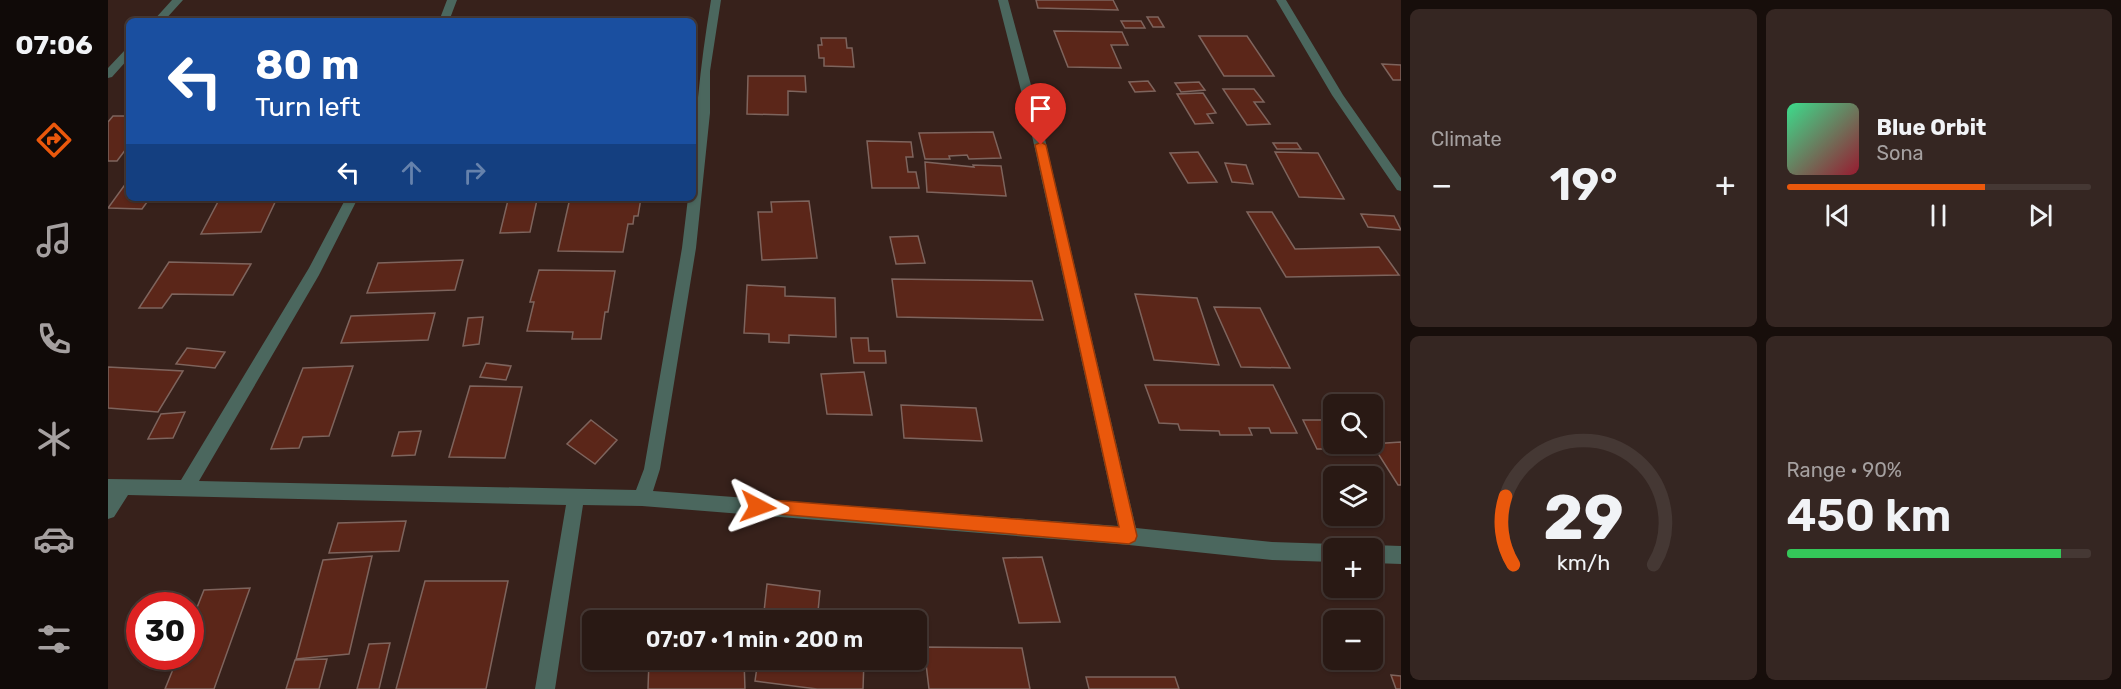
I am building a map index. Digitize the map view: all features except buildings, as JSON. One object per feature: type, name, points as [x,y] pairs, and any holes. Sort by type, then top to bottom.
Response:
[{"type":"street","points":[[161,18],[178,0]]},
{"type":"street","points":[[445,18],[452,0]]},
{"type":"street","points":[[696,185],[704,113],[705,72],[716,0]]},
{"type":"street","points":[[1003,0],[1035,122],[1129,536]]},
{"type":"street","points":[[1281,0],[1314,59],[1371,147],[1401,187]]},
{"type":"street","points":[[108,75],[126,55]]},
{"type":"street","points":[[186,488],[315,271],[350,201]]},
{"type":"street","points":[[642,498],[652,469],[689,248],[694,201]]},
{"type":"street","points":[[108,511],[115,487],[642,498],[1129,536],[1272,551],[1323,553]]},
{"type":"street","points":[[545,689],[576,497]]},
{"type":"street","points":[[1383,554],[1401,555]]},
{"type":"route","points":[[758,507],[1129,536],[1041,145]]}]
